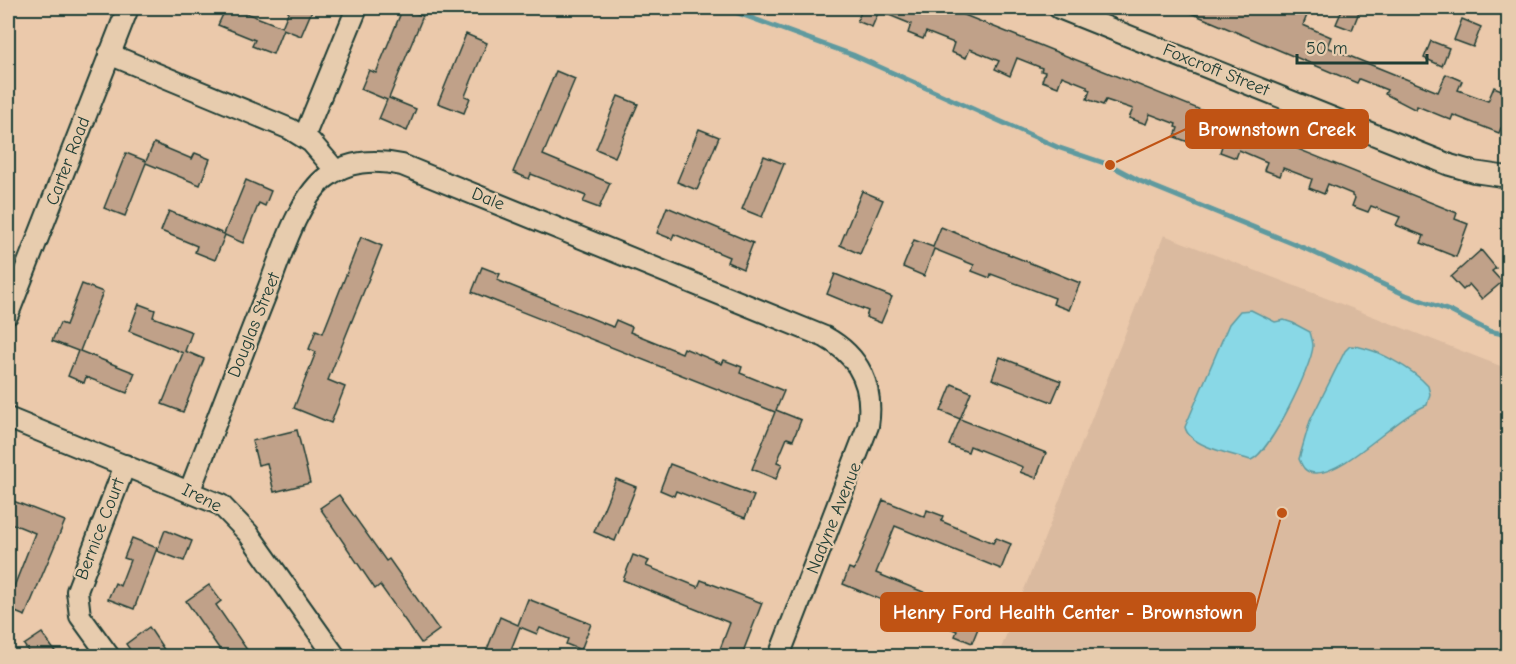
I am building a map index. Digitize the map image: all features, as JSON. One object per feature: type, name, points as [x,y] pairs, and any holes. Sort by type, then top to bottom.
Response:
[{"type":"street","name":"Carter Road","points":[[8,314],[128,8]]},
{"type":"street","points":[[304,137],[357,8]]},
{"type":"street","name":"Foxcroft Street","points":[[1059,8],[1450,165],[1474,172],[1509,177]]},
{"type":"street","points":[[109,54],[304,137],[336,171]]},
{"type":"street","name":"Dale","points":[[336,171],[351,164],[383,161],[402,165],[470,191],[825,336],[847,351],[864,376]]},
{"type":"street","name":"Douglas Street","points":[[190,490],[294,226],[316,188],[336,171]]},
{"type":"street","name":"Nadyne Avenue","points":[[779,657],[868,426],[870,400],[864,376]]},
{"type":"street","name":"Irene","points":[[8,418],[190,490],[211,499],[231,513],[248,533],[335,657]]},
{"type":"street","name":"Bernice Court","points":[[109,657],[80,615],[77,591],[124,465]]},
{"type":"shaded area","points":[[1164,235],[1508,369],[1508,656],[998,656]]},
{"type":"water","points":[[1251,310],[1275,322],[1284,320],[1310,332],[1313,346],[1306,371],[1289,408],[1269,442],[1251,460],[1203,445],[1188,434],[1185,427],[1229,324],[1240,311]]},
{"type":"water","points":[[1350,346],[1381,354],[1421,379],[1428,386],[1430,394],[1427,405],[1415,411],[1341,464],[1327,471],[1309,472],[1299,459],[1310,421],[1345,351]]},
{"type":"building","points":[[226,8],[233,8],[282,27],[290,8],[313,8],[301,36],[283,29],[273,54],[252,46],[255,40],[218,25]]},
{"type":"building","points":[[403,8],[423,16],[389,98],[416,109],[407,131],[379,119],[387,100],[361,89],[369,70],[376,73]]},
{"type":"building","points":[[863,8],[947,8],[1457,213],[1455,219],[1468,224],[1456,257],[1421,243],[1424,236],[1396,225],[1400,217],[1371,206],[1368,212],[1352,206],[1355,198],[1352,194],[1328,184],[1324,194],[1309,188],[1312,179],[1283,168],[1280,176],[1264,170],[1267,162],[1239,150],[1236,158],[1220,152],[1223,143],[1195,133],[1191,143],[1175,137],[1178,128],[1175,127],[1176,124],[1150,114],[1146,124],[1129,118],[1133,109],[1106,100],[1103,105],[1087,99],[1090,90],[1087,86],[1062,76],[1058,87],[1042,81],[1045,72],[1041,71],[1042,68],[1017,58],[1010,76],[995,69],[999,61],[970,49],[966,58],[951,52],[954,43],[926,32],[923,39],[908,33],[911,24],[879,11],[872,27],[857,21]]},
{"type":"building","points":[[1179,8],[1310,8],[1303,25],[1331,37],[1327,47],[1438,92],[1446,74],[1462,81],[1458,90],[1488,101],[1494,87],[1509,93],[1509,131],[1501,128],[1499,133],[1453,115],[1451,120],[1417,106],[1416,110],[1385,94],[1387,90],[1359,79],[1357,83]]},
{"type":"building","points":[[1343,8],[1359,12],[1352,30],[1336,24]]},
{"type":"building","points":[[1462,19],[1481,27],[1473,47],[1454,40]]},
{"type":"building","points":[[466,34],[487,43],[465,96],[470,98],[464,113],[438,103]]},
{"type":"building","points":[[1431,41],[1449,48],[1442,66],[1424,58]]},
{"type":"building","points":[[556,71],[575,79],[543,155],[610,183],[599,208],[583,202],[586,196],[531,174],[529,179],[513,172]]},
{"type":"building","points":[[618,96],[638,104],[615,157],[596,149]]},
{"type":"building","points":[[699,129],[719,137],[697,190],[677,182]]},
{"type":"building","points":[[154,143],[192,159],[195,153],[210,159],[200,185],[146,163],[125,216],[104,208],[126,153],[146,161]]},
{"type":"building","points":[[764,156],[784,164],[762,217],[742,209]]},
{"type":"building","points":[[246,180],[271,191],[265,206],[259,203],[243,243],[225,235],[215,260],[195,252],[197,246],[161,231],[169,211],[224,234]]},
{"type":"building","points":[[862,191],[883,200],[860,254],[840,245]]},
{"type":"building","points":[[667,207],[753,243],[743,269],[727,262],[729,257],[674,234],[672,239],[657,233]]},
{"type":"building","points":[[941,227],[1080,283],[1069,310],[1053,304],[1055,298],[991,274],[990,278],[972,271],[974,265],[934,249],[924,276],[903,267],[914,240],[933,247]]},
{"type":"building","points":[[361,237],[382,246],[328,380],[345,387],[331,423],[294,408],[316,352],[309,349],[316,330],[323,333]]},
{"type":"building","points":[[1481,250],[1496,268],[1492,271],[1502,282],[1482,299],[1469,284],[1463,290],[1451,277]]},
{"type":"building","points":[[482,267],[500,274],[497,280],[613,327],[616,320],[632,327],[630,332],[682,353],[684,348],[722,364],[724,360],[742,367],[740,373],[784,391],[776,410],[801,420],[793,440],[787,438],[777,462],[782,464],[776,479],[752,469],[775,412],[472,292]]},
{"type":"building","points":[[835,274],[892,297],[881,323],[866,317],[868,311],[827,294]]},
{"type":"building","points":[[82,284],[103,292],[80,351],[135,373],[127,393],[86,377],[84,383],[68,376],[78,351],[52,341],[60,323],[66,325]]},
{"type":"building","points":[[139,304],[155,310],[153,317],[192,332],[185,351],[204,359],[183,412],[162,404],[183,353],[129,331]]},
{"type":"building","points":[[1000,357],[1061,381],[1052,402],[992,379]]},
{"type":"building","points":[[952,384],[971,392],[960,419],[941,411]]},
{"type":"building","points":[[960,419],[1046,453],[1036,478],[1020,472],[1023,467],[970,446],[968,452],[949,445]]},
{"type":"building","points":[[297,430],[310,483],[274,492],[267,463],[258,465],[252,441]]},
{"type":"building","points":[[670,464],[754,496],[745,518],[676,491],[674,496],[660,490]]},
{"type":"building","points":[[616,479],[636,487],[615,541],[594,532]]},
{"type":"building","points":[[339,495],[386,561],[389,559],[439,630],[421,643],[380,585],[375,589],[320,508]]},
{"type":"building","points":[[8,499],[65,521],[25,616],[8,609],[8,602],[35,533],[8,522]]},
{"type":"building","points":[[883,500],[925,517],[927,510],[943,516],[941,521],[993,543],[996,538],[1011,544],[1001,569],[895,526],[876,573],[983,616],[972,643],[955,636],[957,631],[843,584],[849,568],[854,570]]},
{"type":"building","points":[[165,530],[192,541],[184,561],[157,551]]},
{"type":"building","points":[[132,538],[157,548],[134,609],[108,599],[115,583],[120,586],[130,560],[124,558]]},
{"type":"building","points":[[633,555],[649,561],[646,566],[698,587],[701,580],[762,603],[741,657],[720,649],[730,623],[623,580]]},
{"type":"building","points":[[209,585],[221,601],[216,605],[252,657],[225,657],[186,601]]},
{"type":"building","points":[[528,599],[591,624],[581,650],[566,644],[568,639],[540,628],[537,634],[520,627],[508,657],[484,657],[500,617],[518,625]]},
{"type":"building","points":[[149,627],[169,657],[135,657],[126,644]]},
{"type":"building","points":[[42,633],[59,657],[32,657],[24,645]]},
{"type":"waterway","points":[[724,8],[853,55],[1057,147],[1110,165],[1140,181],[1304,248],[1406,295],[1450,311],[1489,331],[1508,335]]},
{"type":"place","name":"Brownstown Creek","points":[[1110,165]]},
{"type":"place","name":"Henry Ford Health Center - Brownstown","points":[[1282,513]]}]
